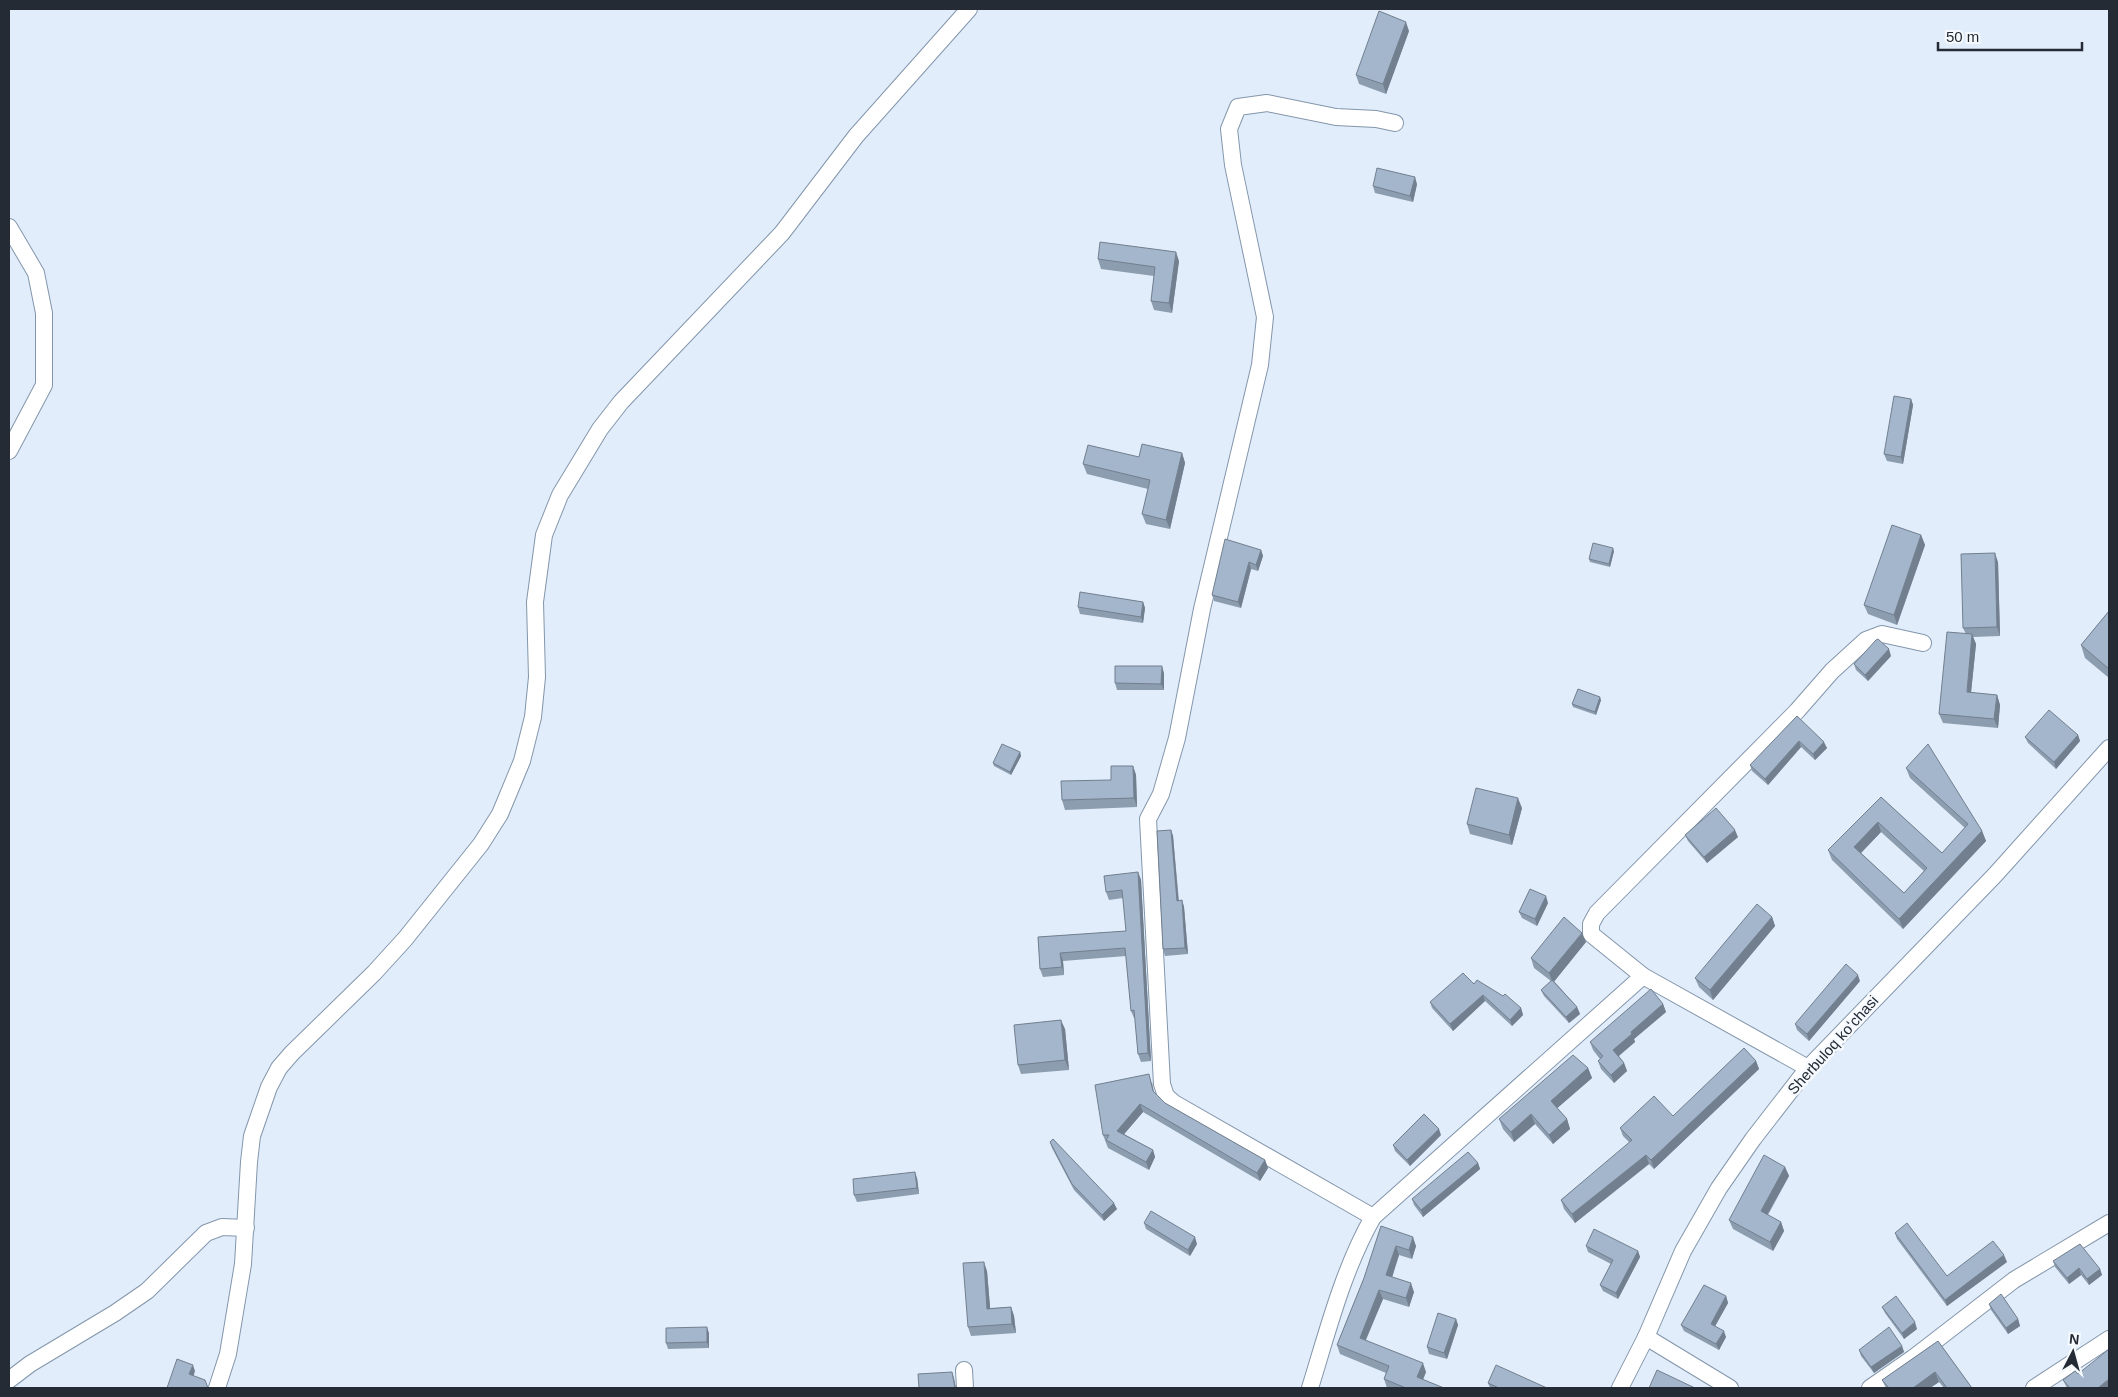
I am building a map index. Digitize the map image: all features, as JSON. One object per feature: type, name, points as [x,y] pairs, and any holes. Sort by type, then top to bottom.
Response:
[{"type":"street","points":[[217,1388],[228,1354],[243,1264],[252,1136],[269,1087],[280,1068],[292,1053],[374,974],[404,939],[481,844],[500,814],[512,788],[532,724],[537,676],[537,582],[544,535],[560,495],[600,429],[621,402],[782,233],[856,136],[968,9]]},
{"type":"street","points":[[1373,1217],[1226,1134],[1174,1103],[1166,1096],[1162,1074],[1148,820],[1161,794],[1177,738],[1202,609],[1260,365],[1265,318],[1233,165],[1229,129],[1238,108],[1266,103],[1336,117],[1376,119],[1395,123]]},
{"type":"street","points":[[9,227],[36,273],[44,313],[44,386],[9,450]]},
{"type":"street","points":[[1808,1068],[1643,976],[1591,934],[1591,924],[1596,913],[1797,711],[1832,671],[1866,640],[1882,634],[1923,642]]},
{"type":"street","name":"Sherbuloq koʻchasi","points":[[1620,1388],[1646,1337],[1683,1251],[1719,1188],[1753,1139],[1808,1068],[1995,875],[2109,748]]},
{"type":"street","points":[[1310,1388],[1342,1284],[1355,1250],[1373,1217],[1643,976]]},
{"type":"street","points":[[1870,1388],[1914,1358],[2014,1280],[2109,1223]]},
{"type":"street","points":[[9,1380],[30,1364],[148,1291],[206,1233],[222,1227],[246,1228]]},
{"type":"street","points":[[1646,1337],[1730,1388]]},
{"type":"street","points":[[2034,1388],[2109,1339]]},
{"type":"street","points":[[964,1370],[965,1388]]},
{"type":"building","points":[[1379,11],[1406,22],[1383,84],[1356,75]]},
{"type":"building","points":[[1377,168],[1415,177],[1410,196],[1373,186]]},
{"type":"building","points":[[1100,242],[1176,252],[1169,303],[1151,301],[1155,267],[1098,259]]},
{"type":"building","points":[[1894,396],[1911,399],[1901,457],[1884,454]]},
{"type":"building","points":[[1142,444],[1182,453],[1166,520],[1142,514],[1150,480],[1083,464],[1088,445],[1139,457]]},
{"type":"building","points":[[1892,525],[1921,535],[1894,615],[1864,605]]},
{"type":"building","points":[[1225,539],[1261,550],[1256,565],[1249,562],[1238,602],[1212,595]]},
{"type":"building","points":[[1593,543],[1613,548],[1609,564],[1589,559]]},
{"type":"building","points":[[1995,553],[1997,627],[1963,628],[1961,554]]},
{"type":"building","points":[[1080,592],[1143,602],[1141,617],[1078,607]]},
{"type":"building","points":[[2109,611],[2109,669],[2081,645]]},
{"type":"building","points":[[1947,632],[1972,634],[1967,692],[1997,695],[1994,719],[1939,714]]},
{"type":"building","points":[[1878,639],[1889,649],[1865,675],[1854,664]]},
{"type":"building","points":[[1115,666],[1162,666],[1161,684],[1115,683]]},
{"type":"building","points":[[1578,689],[1600,697],[1595,712],[1572,704]]},
{"type":"building","points":[[2049,710],[2078,735],[2054,762],[2025,737]]},
{"type":"building","points":[[1797,716],[1824,742],[1813,754],[1799,741],[1765,779],[1750,765]]},
{"type":"building","points":[[1002,744],[1020,752],[1010,772],[993,763]]},
{"type":"building","points":[[1928,744],[1982,831],[1899,919],[1828,850],[1881,797],[1942,853],[1968,824],[1906,768]],"holes":[[[1878,822],[1927,868],[1904,893],[1854,847]]]},
{"type":"building","points":[[1111,766],[1133,766],[1134,798],[1062,800],[1061,781],[1111,780]]},
{"type":"building","points":[[1476,788],[1518,798],[1509,835],[1467,824]]},
{"type":"building","points":[[1716,808],[1735,830],[1704,857],[1685,835]]},
{"type":"building","points":[[1171,830],[1177,901],[1182,900],[1185,948],[1163,949],[1157,831]]},
{"type":"building","points":[[1138,872],[1148,1053],[1138,1054],[1134,1010],[1131,1011],[1125,948],[1060,953],[1062,967],[1040,969],[1038,937],[1126,931],[1122,890],[1106,892],[1104,876]]},
{"type":"building","points":[[1530,889],[1546,896],[1535,919],[1519,912]]},
{"type":"building","points":[[1757,904],[1772,917],[1710,990],[1695,978]]},
{"type":"building","points":[[1564,917],[1582,933],[1549,973],[1531,958]]},
{"type":"building","points":[[1846,964],[1858,975],[1807,1034],[1795,1024]]},
{"type":"building","points":[[1463,973],[1474,984],[1477,980],[1503,996],[1505,994],[1521,1008],[1510,1020],[1483,995],[1450,1024],[1430,1002]]},
{"type":"building","points":[[1552,980],[1577,1007],[1566,1017],[1541,990]]},
{"type":"building","points":[[1651,989],[1663,1004],[1613,1050],[1624,1063],[1611,1075],[1598,1061],[1603,1056],[1590,1042]]},
{"type":"building","points":[[1061,1020],[1065,1060],[1018,1065],[1014,1025]]},
{"type":"building","points":[[1744,1048],[1756,1061],[1651,1160],[1646,1155],[1572,1214],[1561,1200],[1632,1140],[1620,1128],[1654,1096],[1673,1116]]},
{"type":"building","points":[[1573,1055],[1588,1068],[1551,1101],[1567,1119],[1549,1135],[1531,1114],[1511,1132],[1499,1119]]},
{"type":"building","points":[[1149,1074],[1153,1091],[1165,1103],[1265,1160],[1257,1173],[1140,1104],[1117,1131],[1153,1150],[1146,1162],[1106,1140],[1109,1135],[1103,1135],[1095,1085]]},
{"type":"building","points":[[1424,1114],[1439,1129],[1407,1160],[1393,1145]]},
{"type":"building","points":[[1053,1139],[1114,1203],[1102,1215],[1072,1184],[1050,1142]]},
{"type":"building","points":[[1468,1152],[1478,1163],[1421,1210],[1412,1199]]},
{"type":"building","points":[[1764,1155],[1785,1167],[1761,1211],[1781,1222],[1770,1242],[1729,1220]]},
{"type":"building","points":[[915,1172],[917,1188],[854,1195],[853,1179]]},
{"type":"building","points":[[1151,1211],[1195,1237],[1188,1250],[1144,1223]]},
{"type":"building","points":[[1907,1223],[1947,1276],[1993,1241],[2004,1255],[1945,1300],[1895,1233]]},
{"type":"building","points":[[1381,1226],[1413,1237],[1409,1250],[1396,1246],[1386,1275],[1411,1283],[1406,1298],[1379,1290],[1360,1338],[1423,1363],[1417,1377],[1444,1388],[1406,1388],[1384,1379],[1389,1366],[1337,1345],[1364,1278]]},
{"type":"building","points":[[1594,1229],[1638,1251],[1616,1293],[1600,1285],[1613,1260],[1586,1246]]},
{"type":"building","points":[[2080,1244],[2100,1269],[2087,1279],[2079,1268],[2067,1278],[2053,1261]]},
{"type":"building","points":[[984,1262],[987,1309],[1011,1307],[1012,1324],[968,1327],[963,1263]]},
{"type":"building","points":[[1704,1285],[1726,1296],[1711,1324],[1724,1331],[1716,1344],[1681,1325]]},
{"type":"building","points":[[2001,1294],[2018,1319],[2006,1328],[1989,1304]]},
{"type":"building","points":[[1896,1296],[1915,1322],[1902,1333],[1882,1307]]},
{"type":"building","points":[[1438,1313],[1456,1319],[1444,1353],[1427,1347]]},
{"type":"building","points":[[707,1327],[707,1342],[666,1343],[666,1328]]},
{"type":"building","points":[[1889,1327],[1902,1346],[1871,1367],[1859,1350]]},
{"type":"building","points":[[1938,1341],[1972,1388],[1947,1388],[1935,1372],[1913,1388],[1889,1388],[1882,1380]]},
{"type":"building","points":[[2109,1349],[2109,1379],[2098,1388],[2070,1388],[2063,1380],[2075,1371],[2078,1374]]},
{"type":"building","points":[[177,1359],[193,1365],[189,1374],[205,1380],[208,1388],[167,1388]]},
{"type":"building","points":[[1496,1365],[1547,1388],[1499,1388],[1488,1383]]},
{"type":"building","points":[[1657,1370],[1695,1388],[1649,1388]]},
{"type":"building","points":[[952,1372],[955,1388],[919,1388],[918,1374]]}]
